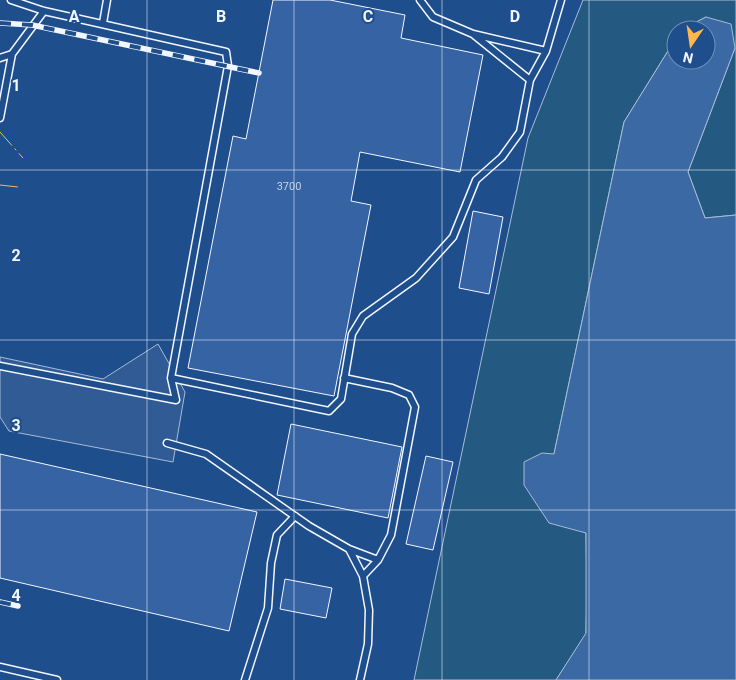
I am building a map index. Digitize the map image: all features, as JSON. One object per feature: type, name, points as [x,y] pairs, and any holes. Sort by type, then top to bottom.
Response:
[{"type":"lane","points":[[0,366],[176,400],[171,378],[228,66],[226,52],[44,11],[11,0]]},
{"type":"lane","points":[[102,23],[107,0]]},
{"type":"lane","points":[[420,0],[433,17],[472,34],[546,51]]},
{"type":"lane","points":[[171,378],[328,411],[341,399],[352,334],[363,316],[416,278],[453,237],[476,180],[502,157],[520,132],[530,80],[546,51],[561,0]]},
{"type":"lane","points":[[0,118],[12,54],[44,11]]},
{"type":"lane","points":[[472,34],[530,80]]},
{"type":"lane","points":[[0,58],[12,54]]},
{"type":"lane","points":[[0,82],[5,92]]},
{"type":"lane","points":[[344,378],[392,388],[409,395],[415,407],[391,535],[378,560],[363,576]]},
{"type":"lane","points":[[167,443],[206,454],[295,516],[349,549],[378,560]]},
{"type":"lane","points":[[246,680],[268,608],[271,563],[277,535],[295,516]]},
{"type":"lane","points":[[349,549],[363,576],[369,610],[368,644],[360,680]]},
{"type":"lane","points":[[0,667],[57,680]]},
{"type":"shaded area","points":[[583,0],[736,0],[736,215],[705,218],[688,172],[735,48],[716,28],[716,20],[709,20],[706,17],[700,20],[666,20],[666,54],[624,122],[554,454],[586,533],[586,634],[556,680],[414,680],[528,138]]},
{"type":"shaded area","points":[[706,17],[731,24],[735,48],[688,172],[705,218],[736,215],[736,680],[556,680],[586,633],[586,533],[549,523],[524,485],[524,462],[542,453],[554,454],[624,122],[666,54],[666,70],[716,70],[716,20],[700,20]]},
{"type":"shaded area","points":[[158,344],[185,392],[173,462],[9,431],[0,417],[0,357],[103,379]]},
{"type":"building","points":[[273,0],[330,0],[405,15],[401,38],[483,55],[460,172],[360,152],[351,201],[371,205],[334,396],[188,368],[233,136],[246,139]]},
{"type":"building","points":[[473,211],[503,217],[489,294],[459,288]]},
{"type":"building","points":[[291,424],[402,447],[388,518],[277,495]]},
{"type":"building","points":[[0,454],[257,512],[229,631],[0,578]]},
{"type":"building","points":[[426,456],[453,462],[433,550],[406,544]]},
{"type":"building","points":[[285,579],[332,588],[326,618],[280,609]]},
{"type":"railway","points":[[0,23],[32,25],[259,73]]},
{"type":"railway","points":[[0,602],[18,606]]},
{"type":"power","points":[[0,132],[23,158]]},
{"type":"power","points":[[0,185],[18,187]]}]
